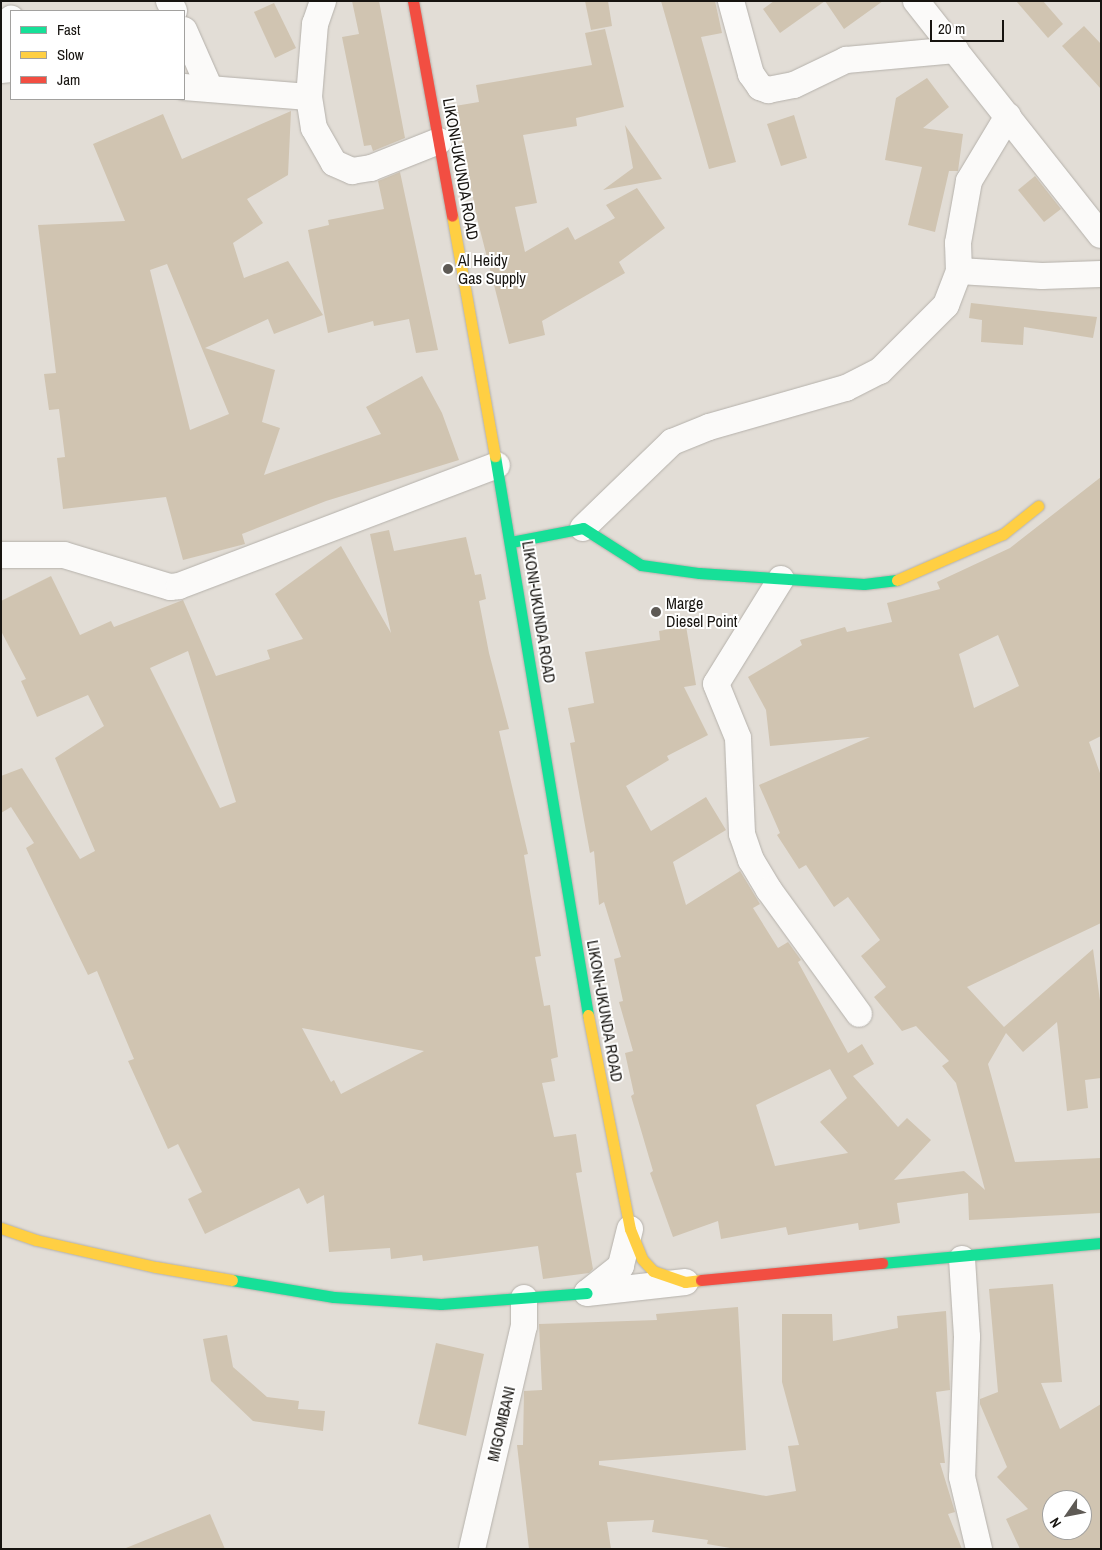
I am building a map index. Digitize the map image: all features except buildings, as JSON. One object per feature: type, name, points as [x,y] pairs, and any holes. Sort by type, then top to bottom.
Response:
[{"type":"main road","name":"LIKONI-UKUNDA ROAD","points":[[413,1],[511,542],[591,1036],[630,1229],[642,1259],[654,1271],[685,1282]]},
{"type":"main road","points":[[511,542],[583,528],[641,565],[781,579],[864,584],[894,581],[1004,534],[1038,506]]},
{"type":"main road","points":[[1,1228],[36,1240],[156,1267],[334,1297],[441,1304],[587,1293]]},
{"type":"main road","points":[[685,1282],[962,1259],[1101,1243]]},
{"type":"street","points":[[323,1],[315,24],[309,97],[317,136],[323,150],[340,168],[352,171],[371,168],[439,141]]},
{"type":"street","points":[[731,1],[750,74],[760,87],[768,90],[794,86],[846,60],[956,50]]},
{"type":"street","points":[[916,1],[1101,235]]},
{"type":"street","points":[[1,50],[10,22]]},
{"type":"street","points":[[185,32],[210,89]]},
{"type":"street","points":[[185,87],[309,97]]},
{"type":"street","points":[[583,528],[672,442],[709,427],[846,388],[880,370],[911,344],[946,305],[959,271],[958,243],[969,181],[1008,116]]},
{"type":"street","points":[[959,271],[1042,276],[1101,274]]},
{"type":"street","points":[[1,555],[64,555],[170,587],[179,586],[497,465]]},
{"type":"street","points":[[781,579],[716,684],[738,738],[742,834],[750,860],[769,890],[859,1014]]},
{"type":"street","points":[[587,1293],[621,1266],[630,1229]]},
{"type":"street","points":[[962,1259],[967,1375],[962,1415],[962,1477],[979,1549]]},
{"type":"street","points":[[587,1293],[685,1282]]},
{"type":"street","name":"MIGOMBANI","points":[[472,1549],[524,1326],[524,1298]]},
{"type":"traffic: fast","points":[[495,456],[588,1015]]},
{"type":"traffic: fast","points":[[511,542],[583,528],[641,565],[699,573],[864,584],[897,580]]},
{"type":"traffic: fast","points":[[882,1263],[1101,1243]]},
{"type":"traffic: fast","points":[[232,1280],[334,1297],[441,1304],[587,1293]]},
{"type":"traffic: slow","points":[[452,215],[495,456]]},
{"type":"traffic: slow","points":[[897,580],[1003,534],[1038,506]]},
{"type":"traffic: slow","points":[[588,1015],[630,1229],[642,1259],[653,1271],[685,1282],[701,1280]]},
{"type":"traffic: slow","points":[[1,1228],[36,1240],[156,1267],[232,1280]]},
{"type":"traffic: jam","points":[[413,1],[452,215]]},
{"type":"traffic: jam","points":[[701,1280],[882,1263]]},
{"type":"place","name":"Al Heidy Gas Supply","points":[[448,269]]},
{"type":"place","name":"Marge Diesel Point","points":[[656,612]]}]
